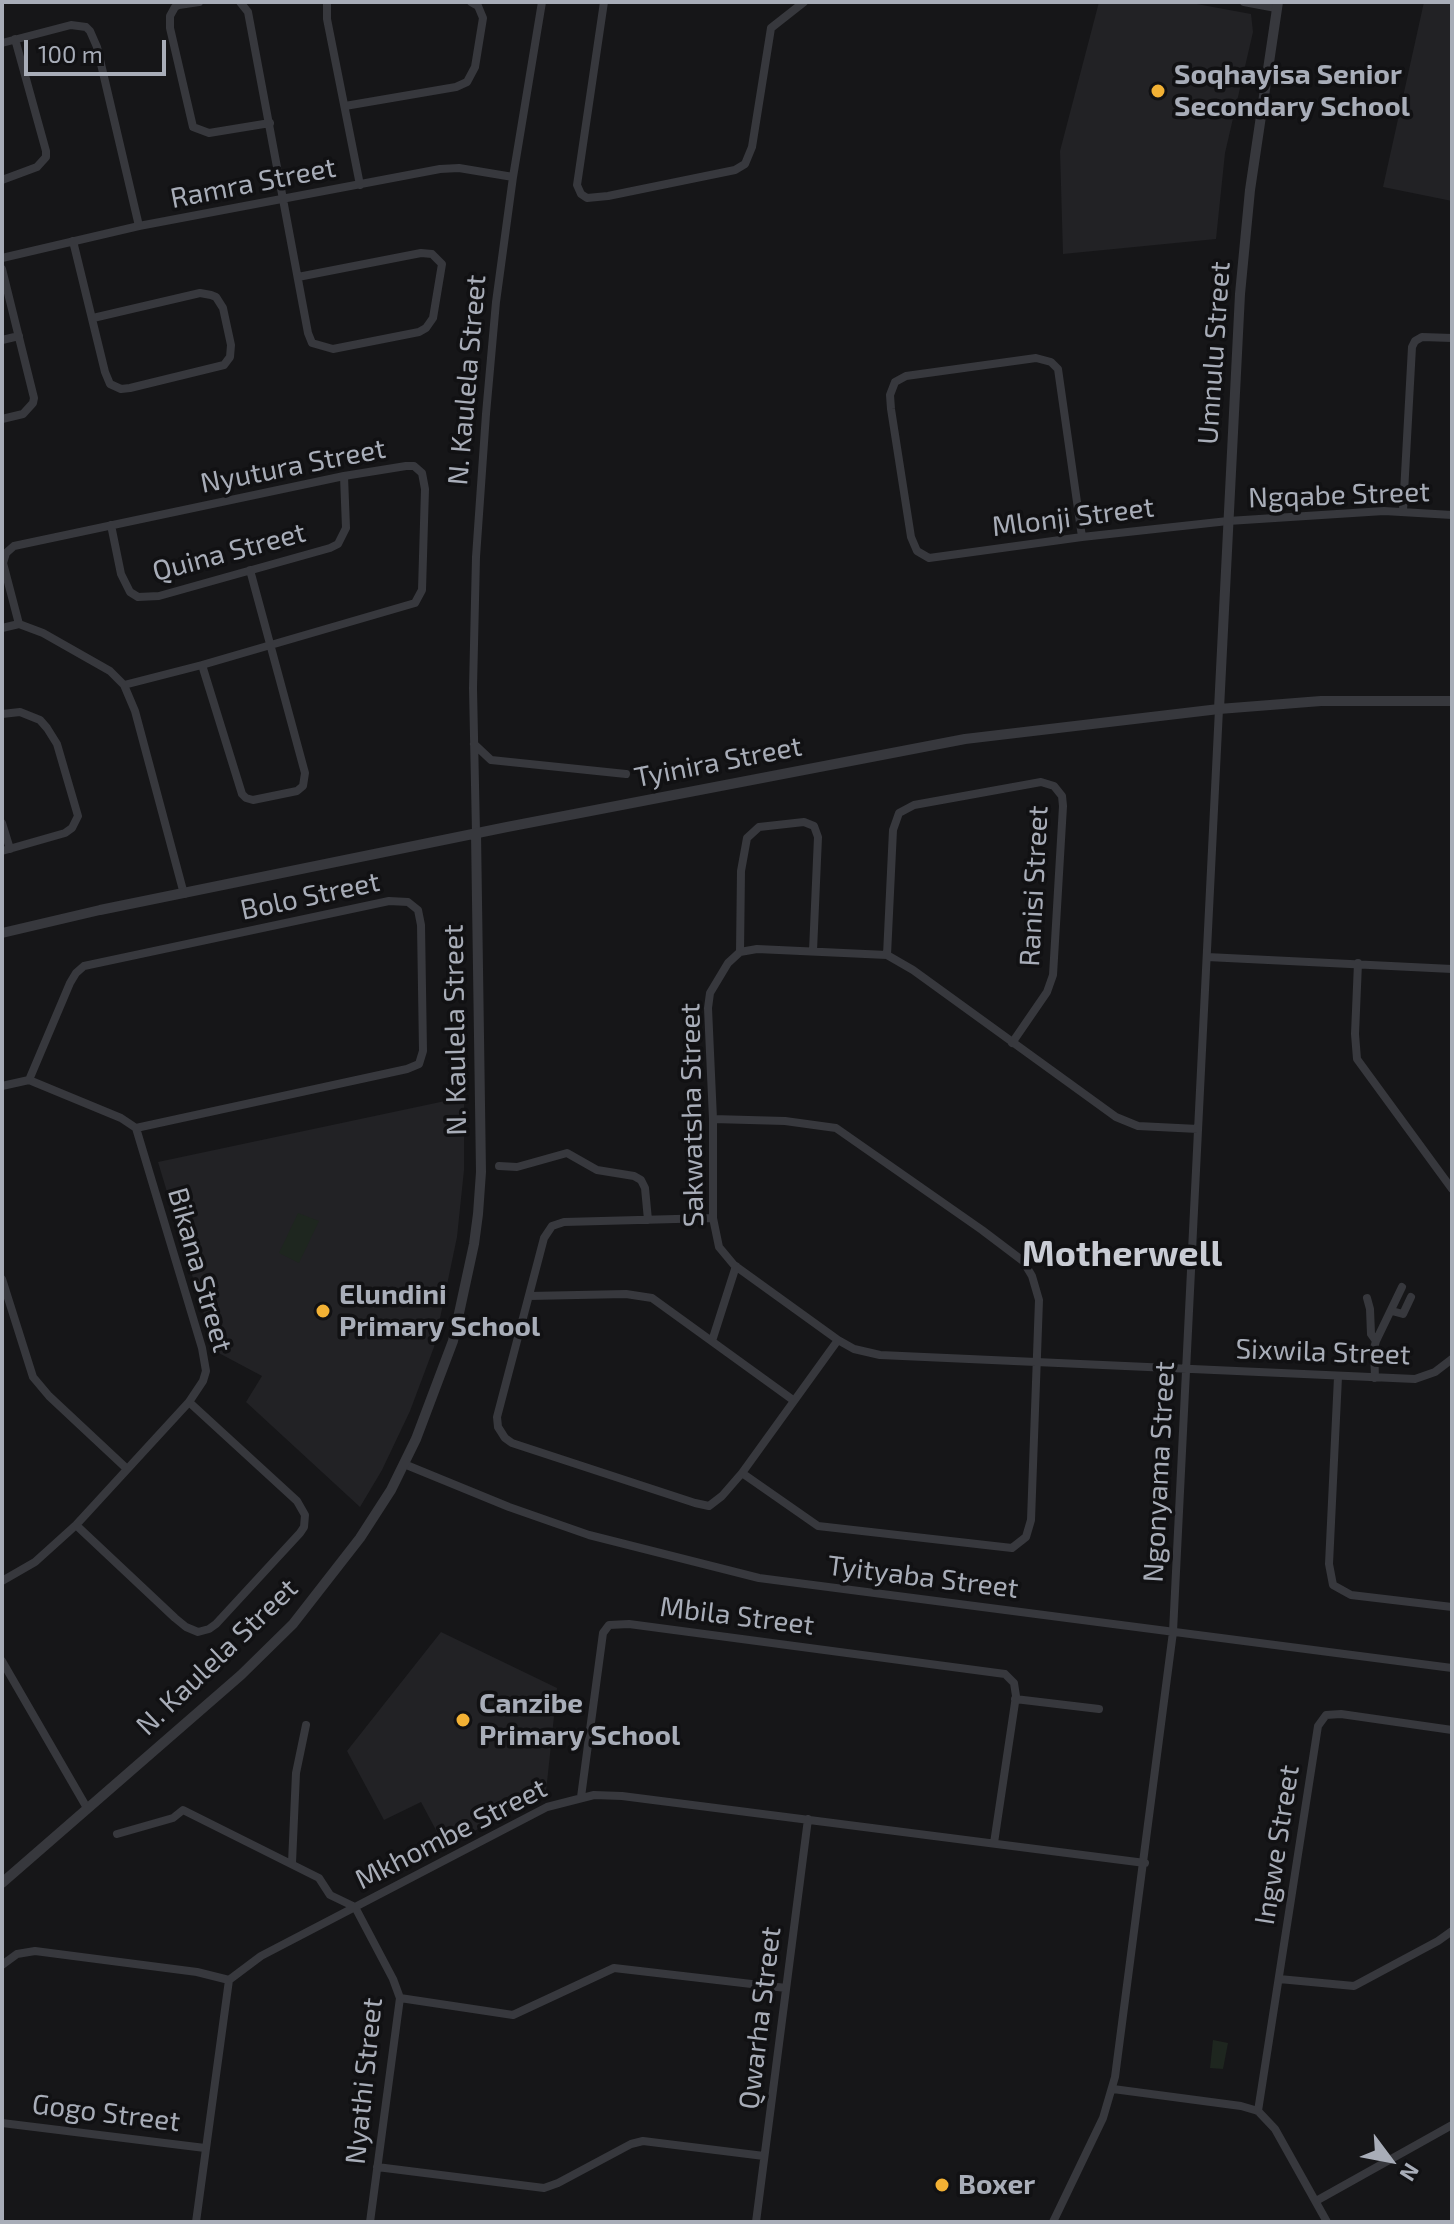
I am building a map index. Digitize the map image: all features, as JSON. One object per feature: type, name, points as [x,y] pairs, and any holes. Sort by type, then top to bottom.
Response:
[{"type":"street","points":[[199,2],[179,5],[170,16],[193,127],[209,133],[270,123]]},
{"type":"street","points":[[240,2],[248,12],[270,123],[283,199],[298,277],[310,339],[319,347],[333,349],[419,332],[433,318],[442,264],[432,254],[421,253],[298,277]]},
{"type":"street","points":[[327,2],[327,19],[360,185]]},
{"type":"street","points":[[345,106],[456,87],[467,82],[475,67],[483,18],[478,6],[471,2]]},
{"type":"street","name":"N. Kaulela Street","points":[[2,1883],[229,1686],[293,1624],[360,1538],[404,1464],[431,1404],[453,1341],[472,1257],[481,1172],[474,744],[476,557],[496,302],[542,2]]},
{"type":"street","points":[[604,2],[577,185],[587,198],[730,171],[745,164],[752,147],[771,28],[804,2]]},
{"type":"street","points":[[1244,2],[1277,5]]},
{"type":"street","name":"Umnulu Street","points":[[1219,709],[1240,294],[1250,190],[1277,5]]},
{"type":"street","points":[[2,43],[71,25],[86,27],[90,31],[97,47],[139,226]]},
{"type":"street","points":[[2,180],[37,167],[46,157],[15,39]]},
{"type":"street","name":"Ramra Street","points":[[2,258],[139,226],[459,168],[513,177]]},
{"type":"street","points":[[73,241],[105,372],[115,387],[130,388],[218,367],[230,357],[231,345],[223,308],[211,295],[200,293],[93,318]]},
{"type":"street","points":[[2,269],[34,389],[33,403],[23,414],[2,419]]},
{"type":"street","points":[[2,340],[19,336]]},
{"type":"street","points":[[1403,511],[1412,347],[1422,337],[1452,338]]},
{"type":"street","name":"Mlonji Street","points":[[1082,537],[1058,369],[1045,359],[1036,358],[906,376],[895,382],[891,389],[891,409],[911,537],[914,547],[924,556],[948,557],[1082,537],[1228,521]]},
{"type":"street","name":"Nyutura Street","points":[[19,624],[3,563],[6,553],[14,546],[344,476],[406,466],[414,466],[422,473],[425,489],[422,590],[419,598],[403,608],[124,685]]},
{"type":"street","name":"Quina Street","points":[[111,525],[125,584],[130,592],[138,597],[171,593],[338,544],[346,528],[344,476]]},
{"type":"street","name":"Ngqabe Street","points":[[1228,521],[1403,511],[1452,515]]},
{"type":"street","points":[[202,665],[242,794],[253,800],[297,791],[303,786],[305,773],[250,570]]},
{"type":"street","points":[[2,628],[19,624],[43,633],[110,671],[124,685],[135,711],[184,894]]},
{"type":"street","name":"Tyinira Street","points":[[2,933],[476,833],[929,745],[1019,731],[1219,709],[1321,701],[1452,701]]},
{"type":"street","name":"Ngonyama Street","points":[[1053,2222],[1092,2143],[1113,2089],[1173,1632],[1219,709]]},
{"type":"street","points":[[2,714],[20,712],[40,720],[47,728],[57,744],[78,816],[72,828],[65,833],[6,850],[2,823]]},
{"type":"street","points":[[474,744],[491,760],[626,774]]},
{"type":"street","name":"Ranisi Street","points":[[887,955],[893,830],[899,813],[914,805],[1041,782],[1054,786],[1062,796],[1063,806],[1053,975],[1047,992],[1012,1043]]},
{"type":"street","points":[[813,951],[818,837],[814,826],[804,822],[759,827],[747,838],[741,871],[740,952],[757,949],[887,955],[913,970],[1103,1109],[1126,1122],[1138,1126],[1198,1129]]},
{"type":"street","name":"Bolo Street","points":[[29,1080],[70,983],[84,966],[389,901],[408,902],[418,910],[423,1051],[419,1064],[136,1128]]},
{"type":"street","name":"Sakwatsha Street","points":[[740,952],[728,963],[710,993],[708,1008],[713,1218],[719,1247],[736,1266],[838,1340],[863,1352],[1186,1369]]},
{"type":"street","points":[[1207,957],[1452,969]]},
{"type":"street","points":[[1358,963],[1354,1047],[1357,1059],[1452,1189]]},
{"type":"street","points":[[2,1086],[29,1080],[121,1118],[136,1128]]},
{"type":"street","points":[[713,1119],[785,1121],[836,1128],[1023,1261],[1032,1276],[1039,1300],[1031,1520],[1026,1537],[1012,1548],[818,1526],[742,1473]]},
{"type":"street","name":"Bikana Street","points":[[2,1581],[35,1562],[76,1525],[189,1402],[203,1381],[204,1360],[136,1128]]},
{"type":"street","points":[[499,1166],[517,1167],[567,1153],[597,1170],[634,1176],[641,1180],[645,1188],[648,1220]]},
{"type":"street","points":[[713,1218],[564,1222],[552,1226],[544,1238],[497,1417],[498,1427],[505,1438],[512,1443],[703,1505],[714,1503],[742,1473],[838,1340]]},
{"type":"street","points":[[712,1341],[736,1266]]},
{"type":"street","points":[[2,1279],[33,1377],[126,1468]]},
{"type":"street","points":[[1375,1378],[1376,1341],[1402,1287]]},
{"type":"street","points":[[529,1296],[639,1294],[652,1298],[793,1400]]},
{"type":"street","points":[[1392,1311],[1403,1314],[1411,1297]]},
{"type":"street","points":[[1367,1298],[1371,1334],[1376,1341]]},
{"type":"street","name":"Sixwila Street","points":[[1186,1369],[1338,1377],[1425,1377],[1452,1359]]},
{"type":"street","points":[[1338,1377],[1329,1564],[1333,1585],[1351,1595],[1452,1607]]},
{"type":"street","points":[[76,1525],[175,1618],[198,1632],[216,1624],[279,1556],[304,1527],[303,1508],[189,1402]]},
{"type":"street","name":"Tyityaba Street","points":[[404,1464],[509,1507],[589,1535],[715,1568],[841,1589],[1452,1668]]},
{"type":"street","name":"Mbila Street","points":[[581,1797],[603,1633],[609,1625],[998,1672],[1014,1683],[1015,1699]]},
{"type":"street","points":[[2,1661],[87,1808]]},
{"type":"street","points":[[994,1843],[1015,1699],[1099,1709]]},
{"type":"street","name":"Ingwe Street","points":[[1258,2111],[1316,1733],[1321,1720],[1326,1715],[1341,1714],[1452,1730]]},
{"type":"street","points":[[292,1863],[296,1773],[306,1725]]},
{"type":"street","name":"Mkhombe Street","points":[[229,1980],[261,1956],[547,1807],[581,1797],[622,1796],[1145,1863]]},
{"type":"street","points":[[117,1834],[173,1818],[183,1810],[319,1878],[330,1895],[355,1907]]},
{"type":"street","name":"Qwarha Street","points":[[756,2222],[808,1819]]},
{"type":"street","name":"Nyathi Street","points":[[355,1907],[400,1998],[370,2222]]},
{"type":"street","points":[[1279,1979],[1354,1986],[1452,1931]]},
{"type":"street","points":[[2,1965],[17,1954],[35,1951],[197,1972],[229,1980],[196,2222]]},
{"type":"street","points":[[400,1998],[513,2015],[614,1968],[786,1988]]},
{"type":"street","points":[[1113,2089],[1258,2111],[1275,2129],[1327,2222]]},
{"type":"street","name":"Gogo Street","points":[[2,2123],[205,2148]]},
{"type":"street","points":[[1316,2201],[1452,2125]]},
{"type":"street","points":[[377,2167],[544,2188],[631,2144],[643,2141],[764,2156]]},
{"type":"shaded area","name":"Soqhayisa Senior Secondary School","points":[[1099,2],[1186,2],[1251,14],[1253,32],[1225,153],[1216,239],[1063,254],[1060,151]]},
{"type":"shaded area","points":[[1424,2],[1452,2],[1452,201],[1383,187]]},
{"type":"shaded area","name":"Elundini Primary School","points":[[464,1097],[464,1170],[457,1237],[434,1347],[410,1411],[382,1470],[360,1507],[246,1402],[262,1376],[215,1351],[158,1162]]},
{"type":"shaded area","points":[[298,1213],[319,1221],[299,1263],[279,1253]]},
{"type":"shaded area","name":"Canzibe Primary School","points":[[441,1632],[557,1688],[546,1792],[445,1847],[421,1802],[384,1820],[347,1751]]},
{"type":"shaded area","points":[[1213,2040],[1228,2043],[1223,2069],[1210,2068]]},
{"type":"place","name":"Soqhayisa Senior Secondary School","points":[[1158,91]]},
{"type":"place","name":"Elundini Primary School","points":[[323,1311]]},
{"type":"place","name":"Canzibe Primary School","points":[[463,1720]]},
{"type":"place","name":"Boxer","points":[[942,2185]]},
{"type":"district","name":"Motherwell","points":[[1122,1254]]}]
